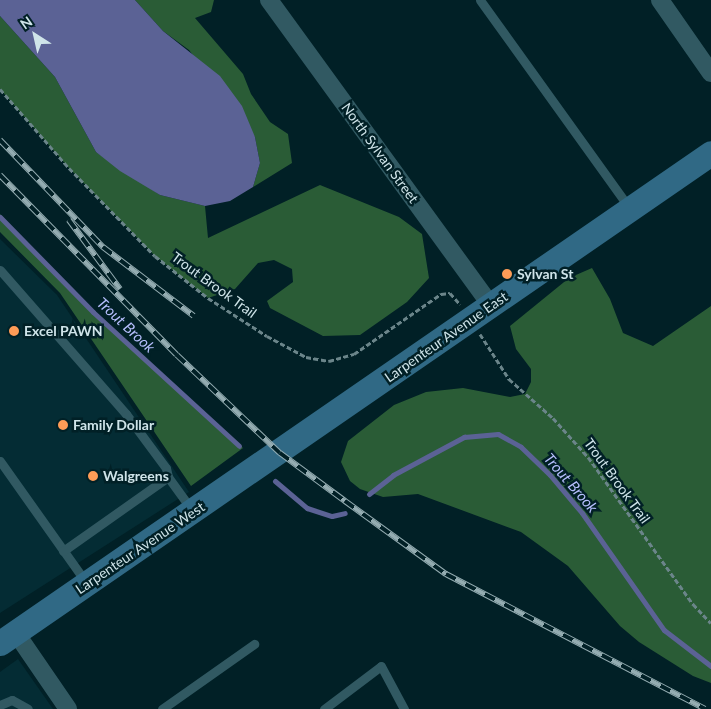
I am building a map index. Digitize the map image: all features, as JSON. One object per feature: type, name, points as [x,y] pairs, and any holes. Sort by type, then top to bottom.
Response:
[{"type":"main road","name":"Larpenteur Avenue East","points":[[280,452],[711,153]]},
{"type":"main road","name":"Larpenteur Avenue West","points":[[6,636],[280,452]]},
{"type":"street","name":"North Sylvan Street","points":[[269,0],[491,306]]},
{"type":"street","points":[[660,0],[711,73]]},
{"type":"street","points":[[6,636],[68,709]]},
{"type":"lane","points":[[480,0],[630,209]]},
{"type":"lane","points":[[0,270],[126,414],[166,468],[168,477],[193,512]]},
{"type":"lane","points":[[0,461],[86,584]]},
{"type":"lane","points":[[63,551],[168,477]]},
{"type":"lane","points":[[162,709],[254,644]]},
{"type":"lane","points":[[324,709],[381,666],[404,709]]},
{"type":"lane","points":[[0,705],[12,700],[28,709]]},
{"type":"path","name":"Trout Brook Trail","points":[[0,88],[68,168],[155,256],[208,298],[267,336],[306,356],[329,361],[341,360],[370,344],[436,296],[450,294],[459,302]]},
{"type":"path","name":"Trout Brook Trail","points":[[480,334],[509,379],[553,418],[588,457],[692,604],[711,622]]},
{"type":"shaded area","points":[[0,239],[57,295],[189,492],[0,613]]},
{"type":"shaded area","points":[[18,659],[53,709],[0,709],[0,672]]},
{"type":"green space","points":[[135,0],[214,0],[211,12],[195,18],[243,74],[251,94],[270,122],[288,134],[292,163],[253,187],[260,163],[255,137],[189,50],[163,31]]},
{"type":"green space","points":[[0,16],[55,77],[96,152],[160,195],[205,206],[208,238],[320,185],[399,217],[422,234],[429,278],[407,302],[360,335],[323,336],[270,308],[267,301],[293,282],[292,269],[274,260],[258,263],[235,289],[208,298],[155,256],[69,168],[0,89]]},
{"type":"green space","points":[[0,214],[93,312],[243,448],[191,486],[60,293],[0,232]]},
{"type":"green space","points":[[592,268],[610,299],[623,333],[653,346],[711,306],[711,683],[693,676],[639,642],[620,626],[568,566],[521,532],[418,494],[383,497],[360,489],[350,481],[341,462],[348,441],[394,405],[426,392],[463,388],[510,397],[525,394],[531,382],[531,369],[516,349],[510,326],[569,278]]},
{"type":"water","points":[[0,0],[135,0],[163,31],[220,76],[242,106],[255,137],[260,163],[253,187],[230,201],[205,206],[160,195],[120,171],[96,152],[55,77],[0,16]]},
{"type":"waterway","name":"Trout Brook","points":[[0,217],[93,312],[239,446]]},
{"type":"waterway","name":"Trout Brook","points":[[369,494],[393,475],[464,437],[498,434],[521,447],[550,475],[582,513],[664,630],[711,666]]},
{"type":"waterway","name":"Trout Brook","points":[[275,481],[307,508],[332,516],[345,513]]},
{"type":"railway","points":[[0,140],[103,247],[194,316]]},
{"type":"railway","points":[[0,175],[177,355],[280,453],[446,574],[705,709]]},
{"type":"railway","points":[[69,220],[120,289]]},
{"type":"place","name":"Sylvan St","points":[[507,274]]},
{"type":"place","name":"Excel PAWN","points":[[14,331]]},
{"type":"place","name":"Family Dollar","points":[[63,425]]},
{"type":"place","name":"Walgreens","points":[[93,476]]}]
